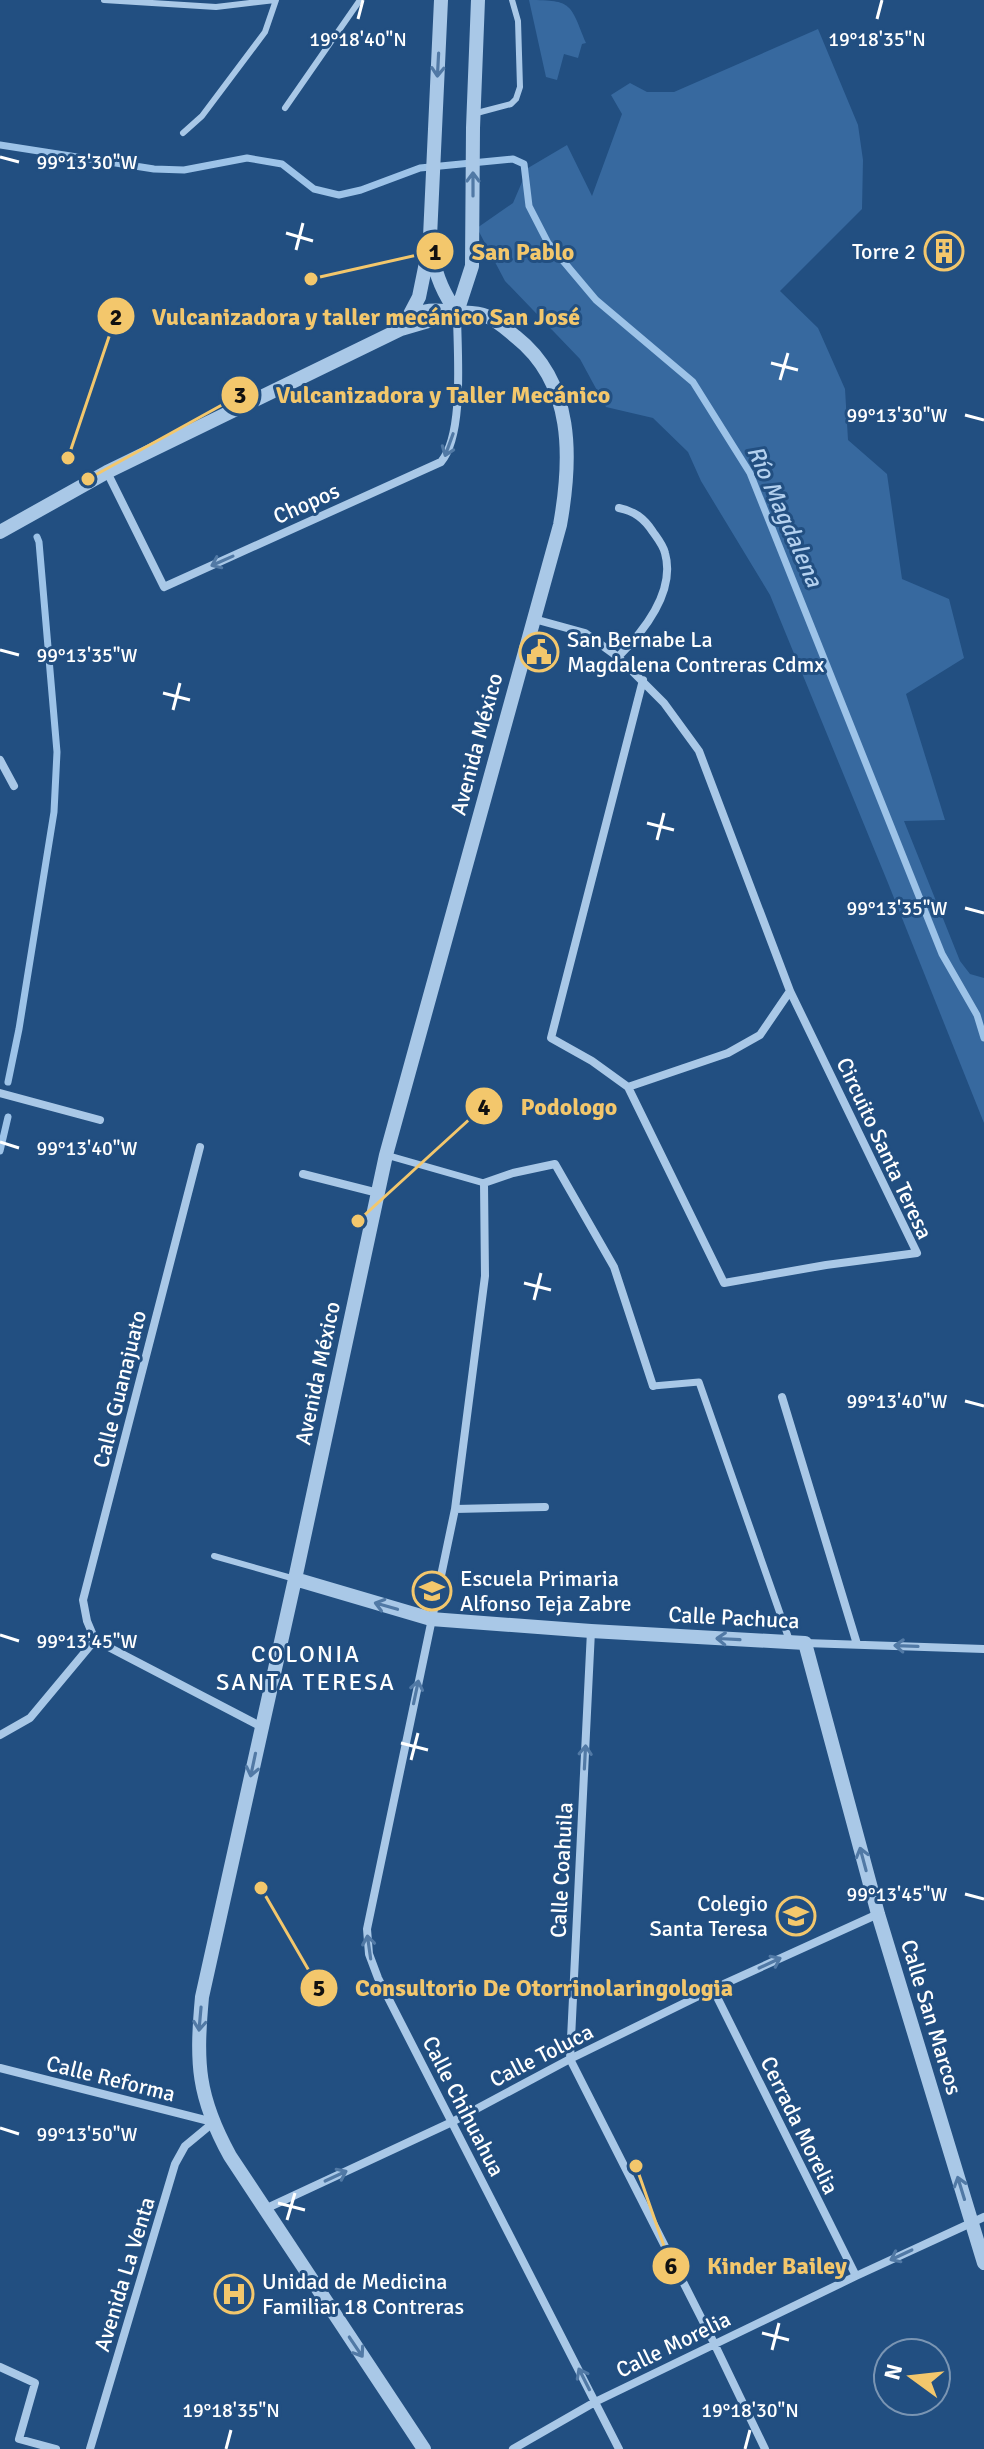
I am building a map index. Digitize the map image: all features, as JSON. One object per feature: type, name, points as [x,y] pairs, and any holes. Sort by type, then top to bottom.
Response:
[{"type":"street","points":[[405,324],[419,297],[430,237],[441,0]]},
{"type":"street","points":[[457,312],[472,266],[478,0]]},
{"type":"street","points":[[430,237],[433,265],[457,312]]},
{"type":"street","name":"Avenida México","points":[[0,532],[107,472],[405,324],[457,312],[483,314],[532,350],[562,411],[567,435],[567,469],[560,525],[386,1155],[202,1997],[198,2046],[201,2089],[230,2156],[424,2449]]},
{"type":"street","name":"Chopos","points":[[107,472],[164,587],[441,462],[452,443],[457,417],[457,312]]},
{"type":"street","points":[[618,657],[653,613],[664,591],[667,573],[665,553],[649,525],[634,513],[619,508]]},
{"type":"street","name":"Circuito Santa Teresa","points":[[534,619],[585,633],[618,657],[643,680],[683,726],[699,751],[790,991],[917,1253],[724,1283],[628,1087],[592,1061],[551,1038],[643,680]]},
{"type":"street","points":[[0,760],[14,786]]},
{"type":"street","points":[[628,1087],[728,1053],[760,1035],[790,991]]},
{"type":"street","points":[[0,1093],[100,1120]]},
{"type":"street","name":"Calle Guanajuato","points":[[95,1640],[83,1600],[200,1147]]},
{"type":"street","points":[[386,1155],[484,1183],[555,1164],[614,1267],[653,1386],[699,1382],[798,1643]]},
{"type":"street","points":[[303,1174],[378,1193]]},
{"type":"street","name":"Calle Chihuahua","points":[[484,1183],[485,1276],[455,1509],[367,1929],[369,1954],[378,1978],[619,2449]]},
{"type":"street","points":[[782,1397],[857,1644]]},
{"type":"street","points":[[455,1509],[545,1507]]},
{"type":"street","name":"Calle Pachuca","points":[[295,1579],[431,1619],[798,1643],[984,1649]]},
{"type":"street","name":"Calle Coahuila","points":[[591,1631],[570,2059],[765,2449]]},
{"type":"street","points":[[0,1735],[30,1718],[95,1640],[262,1727]]},
{"type":"street","name":"Calle San Marcos","points":[[798,1643],[878,1914],[978,2220],[984,2263]]},
{"type":"street","name":"Calle Toluca","points":[[265,2209],[452,2122],[570,2059],[713,1989],[878,1914]]},
{"type":"street","name":"Cerrada Morelia","points":[[713,1989],[856,2276]]},
{"type":"street","name":"Calle Reforma","points":[[0,2068],[214,2122]]},
{"type":"street","name":"Avenida La Venta","points":[[90,2449],[175,2164],[185,2146],[214,2122]]},
{"type":"street","name":"Calle Morelia","points":[[513,2449],[595,2402],[714,2343],[978,2220]]},
{"type":"street","points":[[0,2367],[35,2383],[16,2449]]},
{"type":"street","points":[[19,2439],[56,2449]]},
{"type":"lane","points":[[104,0],[216,4],[276,0],[265,32],[202,116],[183,133]]},
{"type":"lane","points":[[285,108],[360,0]]},
{"type":"lane","points":[[473,121],[511,104],[519,93],[518,21],[512,0]]},
{"type":"lane","points":[[214,1556],[295,1579]]},
{"type":"shaded area","points":[[529,0],[554,1],[568,7],[586,43],[582,44],[578,58],[564,54],[557,80],[546,77]]},
{"type":"shaded area","points":[[818,29],[858,125],[863,160],[862,209],[780,291],[818,328],[845,389],[848,440],[887,474],[902,579],[949,599],[964,658],[906,694],[945,820],[904,821],[960,961],[970,974],[984,978],[984,1123],[770,595],[701,481],[688,452],[653,418],[606,407],[580,359],[505,281],[477,228],[513,203],[528,168],[567,145],[592,196],[622,114],[611,95],[630,83],[647,92],[674,92]]},
{"type":"waterway","name":"Río Magdalena","points":[[0,145],[154,169],[184,170],[247,158],[282,164],[314,189],[339,195],[420,168],[513,159],[524,164],[529,206],[548,243],[596,300],[693,382],[750,473],[942,954],[977,1015],[984,1038]]},
{"type":"waterway","points":[[8,1082],[54,812],[57,752],[37,537]]},
{"type":"waterway","points":[[0,1151],[8,1117]]},
{"type":"place","name":"Torre 2","points":[[944,251]]},
{"type":"place","name":"San Pablo","points":[[311,279]]},
{"type":"place","name":"Vulcanizadora y taller mecánico San José","points":[[68,458]]},
{"type":"place","name":"Vulcanizadora y Taller Mecánico","points":[[88,479]]},
{"type":"place","name":"San Bernabe La Magdalena Contreras Cdmx","points":[[539,652]]},
{"type":"place","name":"Podologo","points":[[358,1221]]},
{"type":"place","name":"Escuela Primaria Alfonso Teja Zabre","points":[[432,1591]]},
{"type":"place","name":"Consultorio De Otorrinolaringologia","points":[[261,1888]]},
{"type":"place","name":"Colegio Santa Teresa","points":[[796,1916]]},
{"type":"place","name":"Kinder Bailey","points":[[636,2166]]},
{"type":"place","name":"Unidad de Medicina Familiar 18 Contreras","points":[[234,2294]]},
{"type":"district","name":"COLONIA SANTA TERESA","points":[[306,1668]]}]
